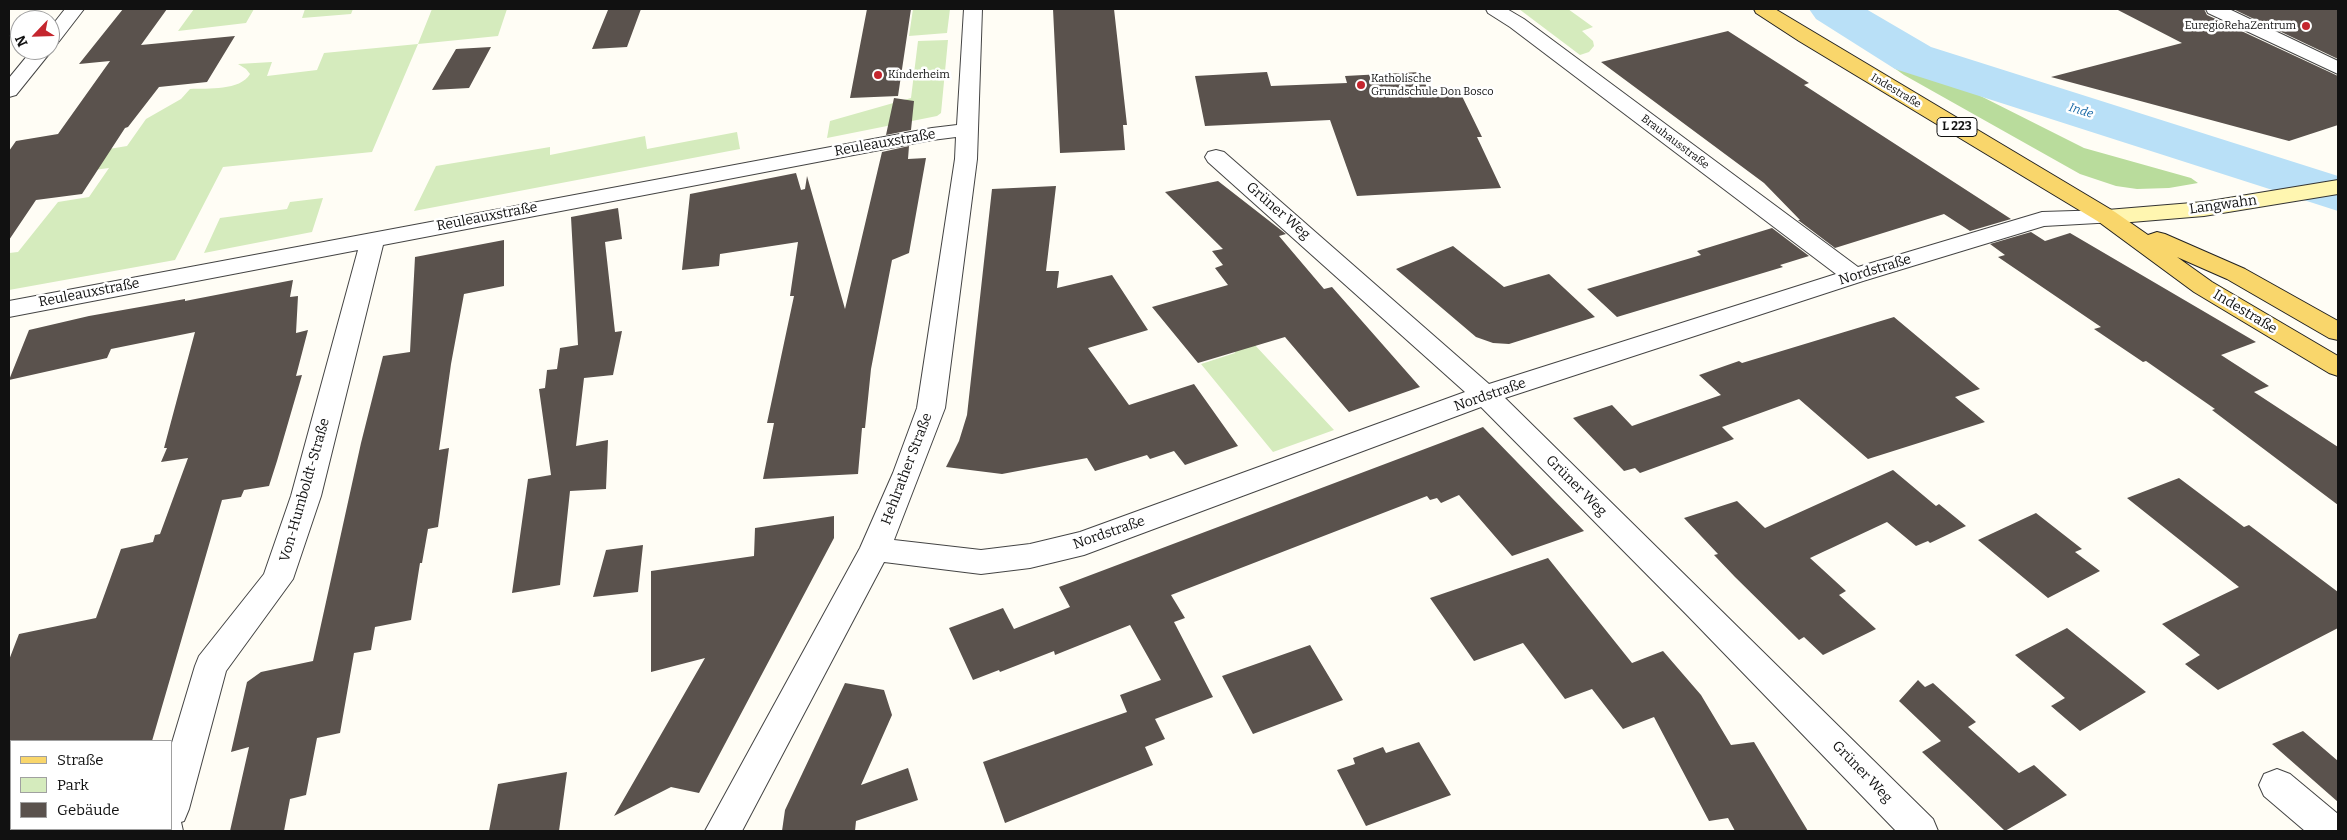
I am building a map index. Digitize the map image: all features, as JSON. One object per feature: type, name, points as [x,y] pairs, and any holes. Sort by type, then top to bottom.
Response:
[{"type":"main road","name":"Indestraße","points":[[1763,9],[1806,37],[2107,217],[2204,287],[2338,368]]},
{"type":"main road","name":"Langwahn","points":[[2107,217],[2189,211],[2338,187]]},
{"type":"main road","name":"Indestraße","points":[[2107,217],[2236,274],[2338,332]]},
{"type":"street","points":[[60,28],[75,9]]},
{"type":"street","name":"Hehlrather Straße","points":[[723,831],[874,550],[907,473],[931,408],[964,180],[974,9]]},
{"type":"street","name":"Brauhausstraße","points":[[1495,9],[1517,23],[1854,276]]},
{"type":"street","points":[[2215,9],[2338,68]]},
{"type":"street","points":[[9,91],[34,60]]},
{"type":"street","name":"Reuleauxstraße","points":[[9,309],[932,134],[966,130]]},
{"type":"street","name":"Grüner Weg","points":[[1216,157],[1485,396],[1699,607],[1920,831]]},
{"type":"street","name":"Nordstraße","points":[[874,550],[982,562],[1030,556],[1084,543],[1485,396],[1854,276],[2042,219],[2107,217]]},
{"type":"street","name":"Von-Humboldt-Straße","points":[[172,805],[211,666],[278,579],[306,496],[373,239]]},
{"type":"street","points":[[2277,785],[2331,831]]},
{"type":"green space","points":[[194,9],[254,9],[246,23],[178,31]]},
{"type":"green space","points":[[305,9],[353,9],[351,14],[302,18]]},
{"type":"green space","points":[[432,9],[507,9],[498,36],[418,44]]},
{"type":"green space","points":[[913,9],[950,9],[947,33],[909,36]]},
{"type":"green space","points":[[1519,9],[1568,9],[1593,27],[1582,31],[1593,41],[1594,46],[1589,52],[1580,55]]},
{"type":"green space","points":[[1811,9],[1829,9],[1907,59],[2084,148],[2191,178],[2198,183],[2169,188],[2137,189],[2116,186],[2080,174],[1904,75]]},
{"type":"green space","points":[[948,40],[941,113],[937,116],[827,138],[830,121],[911,98],[918,41]]},
{"type":"green space","points":[[418,44],[372,152],[223,167],[175,260],[9,290],[9,253],[18,252],[58,202],[89,197],[109,168],[71,173],[85,153],[127,146],[146,119],[181,99],[190,89],[223,88],[239,83],[250,74],[238,64],[272,62],[267,76],[317,70],[324,53]]},
{"type":"green space","points":[[737,132],[740,149],[414,211],[436,166],[550,147],[550,155],[645,136],[647,149]]},
{"type":"green space","points":[[323,198],[312,232],[204,253],[220,218],[287,209],[290,202]]},
{"type":"green space","points":[[1253,343],[1334,430],[1273,452],[1201,364],[1235,353],[1233,349]]},
{"type":"building","points":[[123,9],[167,9],[141,45],[235,36],[207,82],[159,87],[128,127],[125,128],[82,194],[36,200],[9,240],[9,151],[16,141],[58,134],[110,61],[79,64]]},
{"type":"building","points":[[641,9],[627,47],[592,49],[608,10]]},
{"type":"building","name":"Kinderheim","points":[[867,9],[911,9],[898,96],[850,98]]},
{"type":"building","points":[[1053,9],[1114,9],[1127,125],[1123,125],[1125,150],[1060,153]]},
{"type":"building","points":[[2116,9],[2204,9],[2207,15],[2338,76],[2338,125],[2289,141],[2051,77],[2182,43]]},
{"type":"building","name":"EuregioRehaZentrum","points":[[2233,9],[2338,9],[2338,59]]},
{"type":"building","points":[[1728,31],[1809,83],[1804,85],[2011,219],[1970,231],[1944,214],[1835,248],[1798,220],[1800,220],[1764,183],[1601,62]]},
{"type":"building","points":[[491,47],[469,88],[432,90],[456,49]]},
{"type":"building","points":[[1267,72],[1271,86],[1347,83],[1345,76],[1420,72],[1429,92],[1459,90],[1482,137],[1477,137],[1501,188],[1357,196],[1330,120],[1205,126],[1195,76]]},
{"type":"building","points":[[894,98],[914,101],[911,130],[886,135]]},
{"type":"building","points":[[909,146],[908,159],[926,158],[909,253],[892,260],[871,369],[865,428],[862,428],[858,474],[763,479],[774,423],[767,423],[794,296],[790,296],[798,242],[720,254],[719,266],[682,270],[690,194],[796,173],[801,190],[805,189],[807,176],[845,309],[882,152]]},
{"type":"building","points":[[1218,181],[1286,234],[1279,236],[1324,289],[1332,287],[1420,387],[1349,412],[1285,337],[1198,363],[1152,307],[1228,285],[1215,268],[1223,265],[1212,251],[1223,249],[1165,192]]},
{"type":"building","points":[[1056,186],[1046,271],[1059,271],[1057,288],[1112,275],[1148,330],[1088,348],[1129,405],[1194,384],[1238,446],[1185,465],[1174,451],[1150,459],[1147,455],[1095,471],[1087,458],[1002,474],[946,467],[959,441],[967,415],[992,189]]},
{"type":"building","points":[[618,208],[622,239],[605,242],[615,332],[622,331],[613,375],[584,378],[576,446],[608,440],[606,489],[570,491],[560,585],[512,593],[528,479],[551,475],[539,389],[545,388],[547,370],[557,369],[560,348],[578,345],[571,217]]},
{"type":"building","points":[[1772,228],[1809,256],[1780,265],[1783,267],[1617,317],[1587,289],[1701,255],[1697,251]]},
{"type":"building","points":[[2031,232],[2045,241],[2070,233],[2256,342],[2221,355],[2269,386],[2254,392],[2338,447],[2338,505],[2212,410],[2215,409],[2146,361],[2143,362],[2094,329],[2101,327],[1998,257],[2005,255],[1990,244]]},
{"type":"building","points":[[504,240],[504,286],[464,294],[451,364],[439,450],[449,448],[438,527],[428,529],[422,563],[420,563],[411,620],[375,627],[371,650],[354,653],[340,733],[317,738],[306,795],[290,799],[284,831],[230,831],[249,747],[231,752],[247,682],[261,672],[313,661],[361,443],[383,356],[410,352],[415,257]]},
{"type":"building","points":[[1453,246],[1504,287],[1549,274],[1595,317],[1509,344],[1493,343],[1476,337],[1396,269]]},
{"type":"building","points":[[293,280],[290,297],[298,296],[296,333],[308,330],[296,376],[302,375],[269,486],[244,490],[241,497],[222,500],[152,740],[9,741],[9,660],[19,634],[96,618],[121,549],[153,542],[155,535],[160,534],[188,458],[161,462],[167,448],[164,448],[195,332],[111,349],[107,358],[9,380],[29,330],[89,316],[185,299],[185,301]]},
{"type":"building","points":[[1894,317],[1980,389],[1955,397],[1985,422],[1868,459],[1799,399],[1722,427],[1734,439],[1640,473],[1635,468],[1624,471],[1573,418],[1612,405],[1632,426],[1721,395],[1699,375],[1739,361],[1742,363]]},
{"type":"building","points":[[1483,427],[1584,531],[1512,556],[1459,495],[1441,503],[1437,498],[1430,500],[1427,496],[1171,595],[1185,618],[1174,622],[1213,697],[1155,719],[1165,739],[1145,747],[1153,765],[1005,823],[983,762],[1127,712],[1120,695],[1161,680],[1130,625],[1055,655],[1054,651],[1000,672],[999,670],[973,680],[949,628],[1003,608],[1014,629],[1070,607],[1059,587]]},
{"type":"building","points":[[1893,470],[1936,506],[1939,504],[1966,526],[1930,543],[1928,541],[1916,546],[1887,522],[1810,558],[1846,591],[1839,595],[1876,629],[1823,655],[1804,637],[1799,640],[1735,577],[1714,555],[1718,554],[1684,518],[1737,501],[1765,528]]},
{"type":"building","points":[[2179,478],[2244,527],[2249,525],[2338,592],[2338,628],[2218,690],[2185,664],[2200,655],[2162,624],[2239,587],[2127,498]]},
{"type":"building","points":[[2036,513],[2082,549],[2075,552],[2100,571],[2048,598],[1978,540]]},
{"type":"building","points":[[834,516],[834,538],[699,793],[671,787],[614,816],[705,658],[651,672],[651,571],[754,556],[755,528]]},
{"type":"building","points":[[643,545],[638,592],[593,597],[606,550]]},
{"type":"building","points":[[1548,558],[1632,663],[1663,651],[1701,695],[1731,745],[1754,742],[1808,831],[1735,831],[1728,818],[1709,821],[1654,717],[1623,729],[1592,689],[1565,699],[1523,643],[1474,661],[1430,598]]},
{"type":"building","points":[[2067,628],[2146,692],[2080,731],[2051,706],[2065,698],[2015,655]]},
{"type":"building","points":[[1310,645],[1343,700],[1253,734],[1222,676]]},
{"type":"building","points":[[1918,680],[1925,687],[1933,683],[1976,722],[1968,727],[2019,773],[2034,765],[2067,795],[2005,831],[1922,752],[1941,741],[1899,701]]},
{"type":"building","points":[[845,683],[884,690],[892,715],[861,785],[908,768],[918,800],[856,821],[855,831],[782,831],[785,810]]},
{"type":"building","points":[[2303,731],[2338,761],[2338,802],[2272,744]]},
{"type":"building","points":[[1419,742],[1451,795],[1366,826],[1337,770],[1355,764],[1353,758],[1383,747],[1386,753]]},
{"type":"building","points":[[567,772],[559,831],[489,831],[498,784]]},
{"type":"waterway","name":"Inde","points":[[1833,9],[1913,58],[2338,194]]},
{"type":"place","name":"EuregioRehaZentrum","points":[[2306,26]]},
{"type":"place","name":"Kinderheim","points":[[878,75]]},
{"type":"place","name":"Katholische Grundschule Don Bosco","points":[[1361,85]]}]
